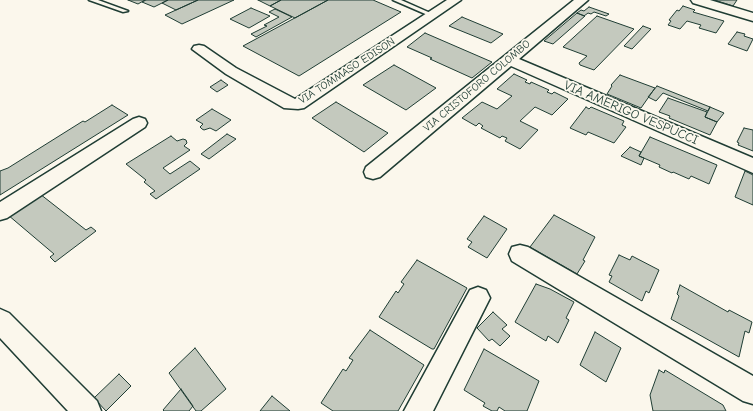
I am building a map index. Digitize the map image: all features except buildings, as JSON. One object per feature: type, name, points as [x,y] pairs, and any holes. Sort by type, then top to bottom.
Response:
[{"type":"street","name":"VIA TOMMASO EDISON","points":[[198,49],[231,71],[290,104],[298,104],[455,0]]},
{"type":"street","name":"VIA CRISTOFORO COLOMBO","points":[[373,172],[582,0]]},
{"type":"street","points":[[697,0],[753,17]]},
{"type":"street","name":"VIA AMERIGO VESPUCCI","points":[[509,60],[753,166]]},
{"type":"street","points":[[0,212],[139,123]]},
{"type":"street","points":[[527,258],[753,391]]},
{"type":"street","points":[[418,411],[478,298]]},
{"type":"street","points":[[0,321],[87,411]]},
{"type":"lane","points":[[92,0],[125,11]]},
{"type":"lane","points":[[396,0],[432,15]]}]
